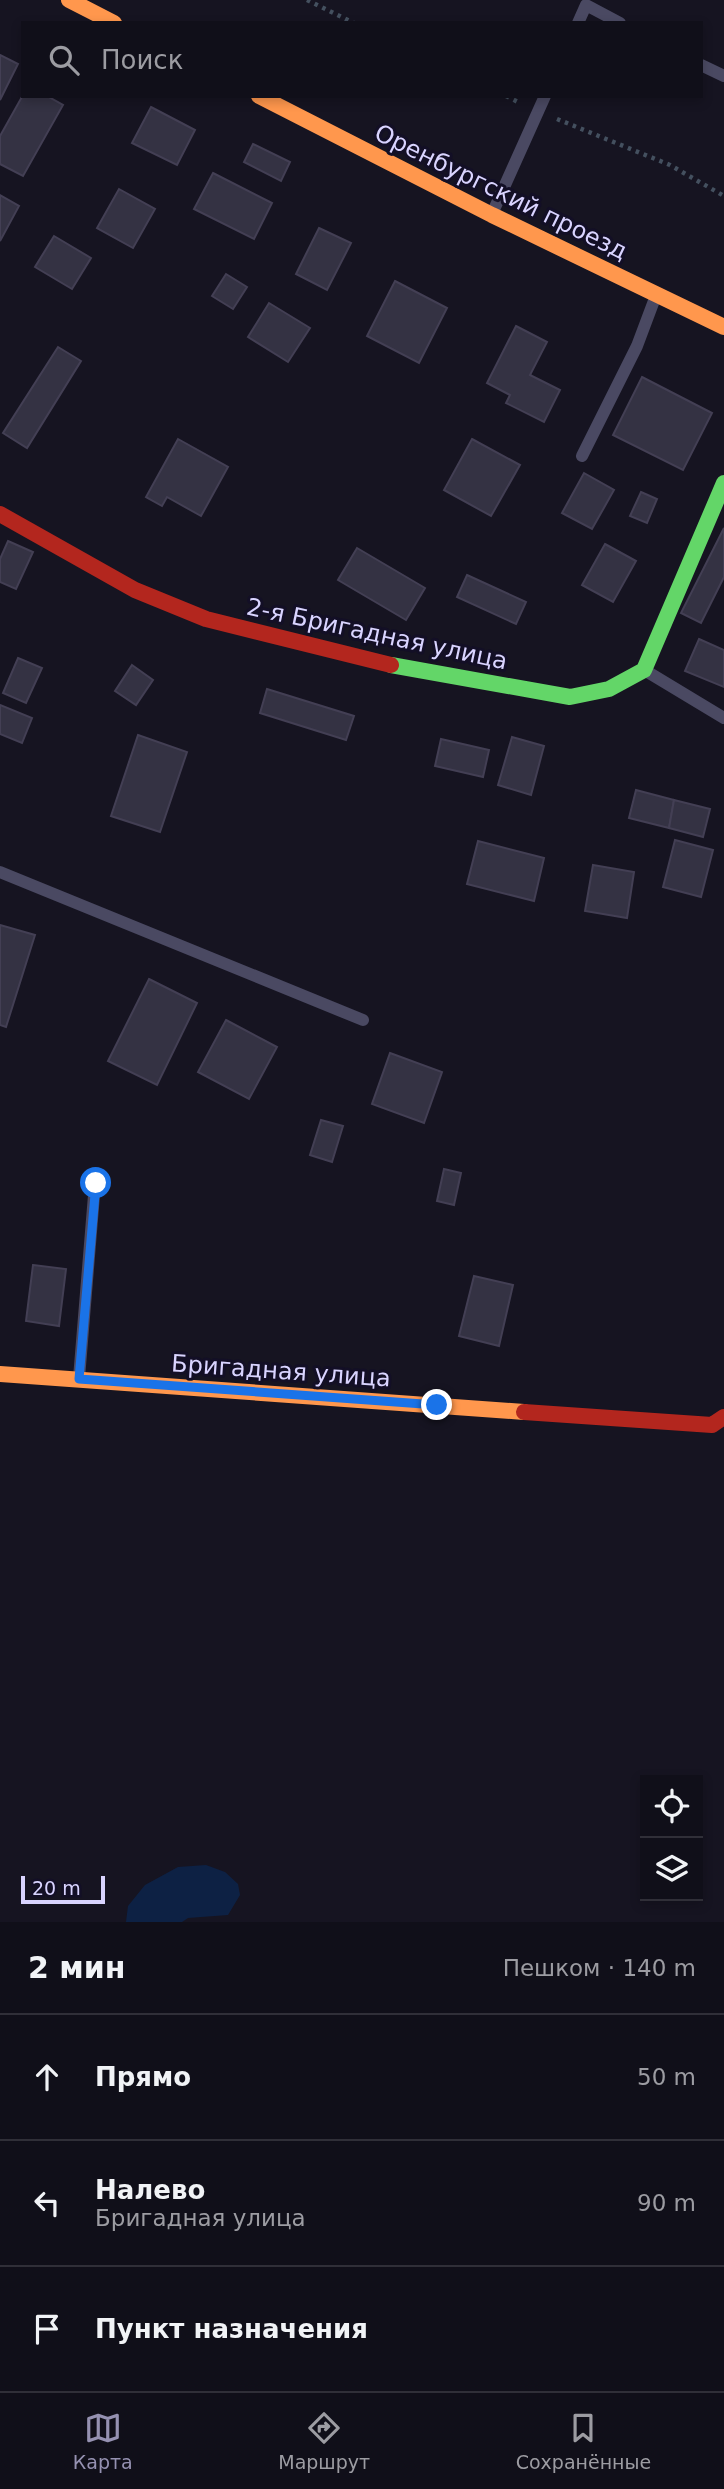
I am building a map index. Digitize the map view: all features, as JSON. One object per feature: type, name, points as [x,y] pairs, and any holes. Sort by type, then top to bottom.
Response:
[{"type":"street","points":[[69,0],[110,21]]},
{"type":"street","name":"Оренбургский проезд","points":[[263,98],[492,215],[724,327]]},
{"type":"street","points":[[644,670],[724,483]]},
{"type":"street","name":"2-я Бригадная улица","points":[[0,514],[135,590],[206,619],[409,670],[570,697],[609,690],[644,670]]},
{"type":"street","name":"Бригадная улица","points":[[0,1374],[712,1425],[724,1417]]},
{"type":"lane","points":[[579,21],[586,5],[616,21]]},
{"type":"lane","points":[[703,66],[724,76]]},
{"type":"lane","points":[[492,215],[544,98]]},
{"type":"lane","points":[[582,456],[636,346],[657,293]]},
{"type":"lane","points":[[644,670],[724,718]]},
{"type":"lane","points":[[0,873],[363,1020]]},
{"type":"lane","points":[[79,1379],[96,1183]]},
{"type":"path","points":[[307,0],[350,21]]},
{"type":"path","points":[[510,98],[670,165],[724,196]]},
{"type":"water","points":[[206,1865],[225,1872],[238,1884],[240,1895],[228,1915],[188,1918],[182,1922],[126,1922],[128,1906],[145,1885],[178,1867]]},
{"type":"building","points":[[0,55],[18,64],[0,100]]},
{"type":"building","points":[[21,98],[51,98],[63,105],[23,176],[0,164],[0,136]]},
{"type":"building","points":[[151,107],[195,130],[177,165],[132,143]]},
{"type":"building","points":[[253,144],[290,162],[281,181],[244,162]]},
{"type":"building","points":[[213,173],[272,203],[254,239],[194,209]]},
{"type":"building","points":[[119,189],[155,209],[133,248],[97,228]]},
{"type":"building","points":[[0,195],[19,206],[0,241]]},
{"type":"building","points":[[319,228],[351,243],[327,290],[296,274]]},
{"type":"building","points":[[54,236],[91,258],[72,289],[35,267]]},
{"type":"building","points":[[226,274],[247,287],[233,309],[212,296]]},
{"type":"building","points":[[395,281],[447,308],[419,363],[367,336]]},
{"type":"building","points":[[269,303],[310,328],[288,362],[248,337]]},
{"type":"building","points":[[516,326],[547,342],[530,375],[560,390],[544,422],[506,403],[510,395],[487,383]]},
{"type":"building","points":[[58,347],[81,361],[27,448],[3,433]]},
{"type":"building","points":[[642,377],[712,413],[683,470],[613,435]]},
{"type":"building","points":[[178,439],[228,467],[201,516],[167,497],[162,506],[146,497]]},
{"type":"building","points":[[472,439],[520,465],[491,516],[444,490]]},
{"type":"building","points":[[584,473],[614,490],[592,529],[562,513]]},
{"type":"building","points":[[641,492],[657,499],[647,523],[630,516]]},
{"type":"building","points":[[724,528],[724,577],[701,623],[681,613]]},
{"type":"building","points":[[8,541],[33,552],[16,589],[0,582],[0,559]]},
{"type":"building","points":[[605,544],[636,561],[613,602],[582,585]]},
{"type":"building","points":[[357,548],[425,588],[406,620],[338,580]]},
{"type":"building","points":[[467,575],[526,602],[516,624],[457,597]]},
{"type":"building","points":[[699,639],[724,650],[724,687],[685,671]]},
{"type":"building","points":[[18,658],[42,668],[26,703],[3,693]]},
{"type":"building","points":[[132,665],[153,680],[136,705],[115,691]]},
{"type":"building","points":[[267,689],[354,716],[346,740],[260,713]]},
{"type":"building","points":[[0,705],[32,718],[22,743],[0,734]]},
{"type":"building","points":[[138,735],[187,752],[160,832],[111,816]]},
{"type":"building","points":[[512,737],[544,746],[531,795],[498,785]]},
{"type":"building","points":[[441,739],[489,750],[483,777],[435,766]]},
{"type":"building","points":[[636,790],[674,800],[669,828],[629,818]]},
{"type":"building","points":[[674,800],[710,809],[703,837],[669,828]]},
{"type":"building","points":[[675,840],[713,850],[701,897],[663,887]]},
{"type":"building","points":[[478,841],[544,858],[534,901],[467,884]]},
{"type":"building","points":[[593,865],[634,872],[627,918],[585,911]]},
{"type":"building","points":[[0,925],[35,935],[6,1027],[0,1025]]},
{"type":"building","points":[[149,979],[197,1003],[157,1085],[108,1061]]},
{"type":"building","points":[[226,1020],[277,1047],[249,1099],[198,1072]]},
{"type":"building","points":[[390,1053],[442,1072],[424,1123],[372,1104]]},
{"type":"building","points":[[321,1120],[343,1126],[332,1162],[310,1155]]},
{"type":"building","points":[[444,1169],[461,1173],[454,1205],[437,1201]]},
{"type":"building","points":[[33,1265],[66,1269],[59,1326],[26,1321]]},
{"type":"building","points":[[474,1276],[513,1285],[499,1346],[459,1336]]},
{"type":"traffic: fast","points":[[391,665],[570,697],[609,689],[644,670],[724,483]]},
{"type":"traffic: slow","points":[[69,0],[110,21]]},
{"type":"traffic: slow","points":[[263,98],[492,215],[724,327]]},
{"type":"traffic: slow","points":[[0,1374],[524,1412]]},
{"type":"traffic: jam","points":[[0,514],[135,590],[206,619],[391,665]]},
{"type":"traffic: jam","points":[[524,1412],[712,1425],[724,1417]]},
{"type":"route","points":[[96,1183],[79,1379],[437,1405]]}]
